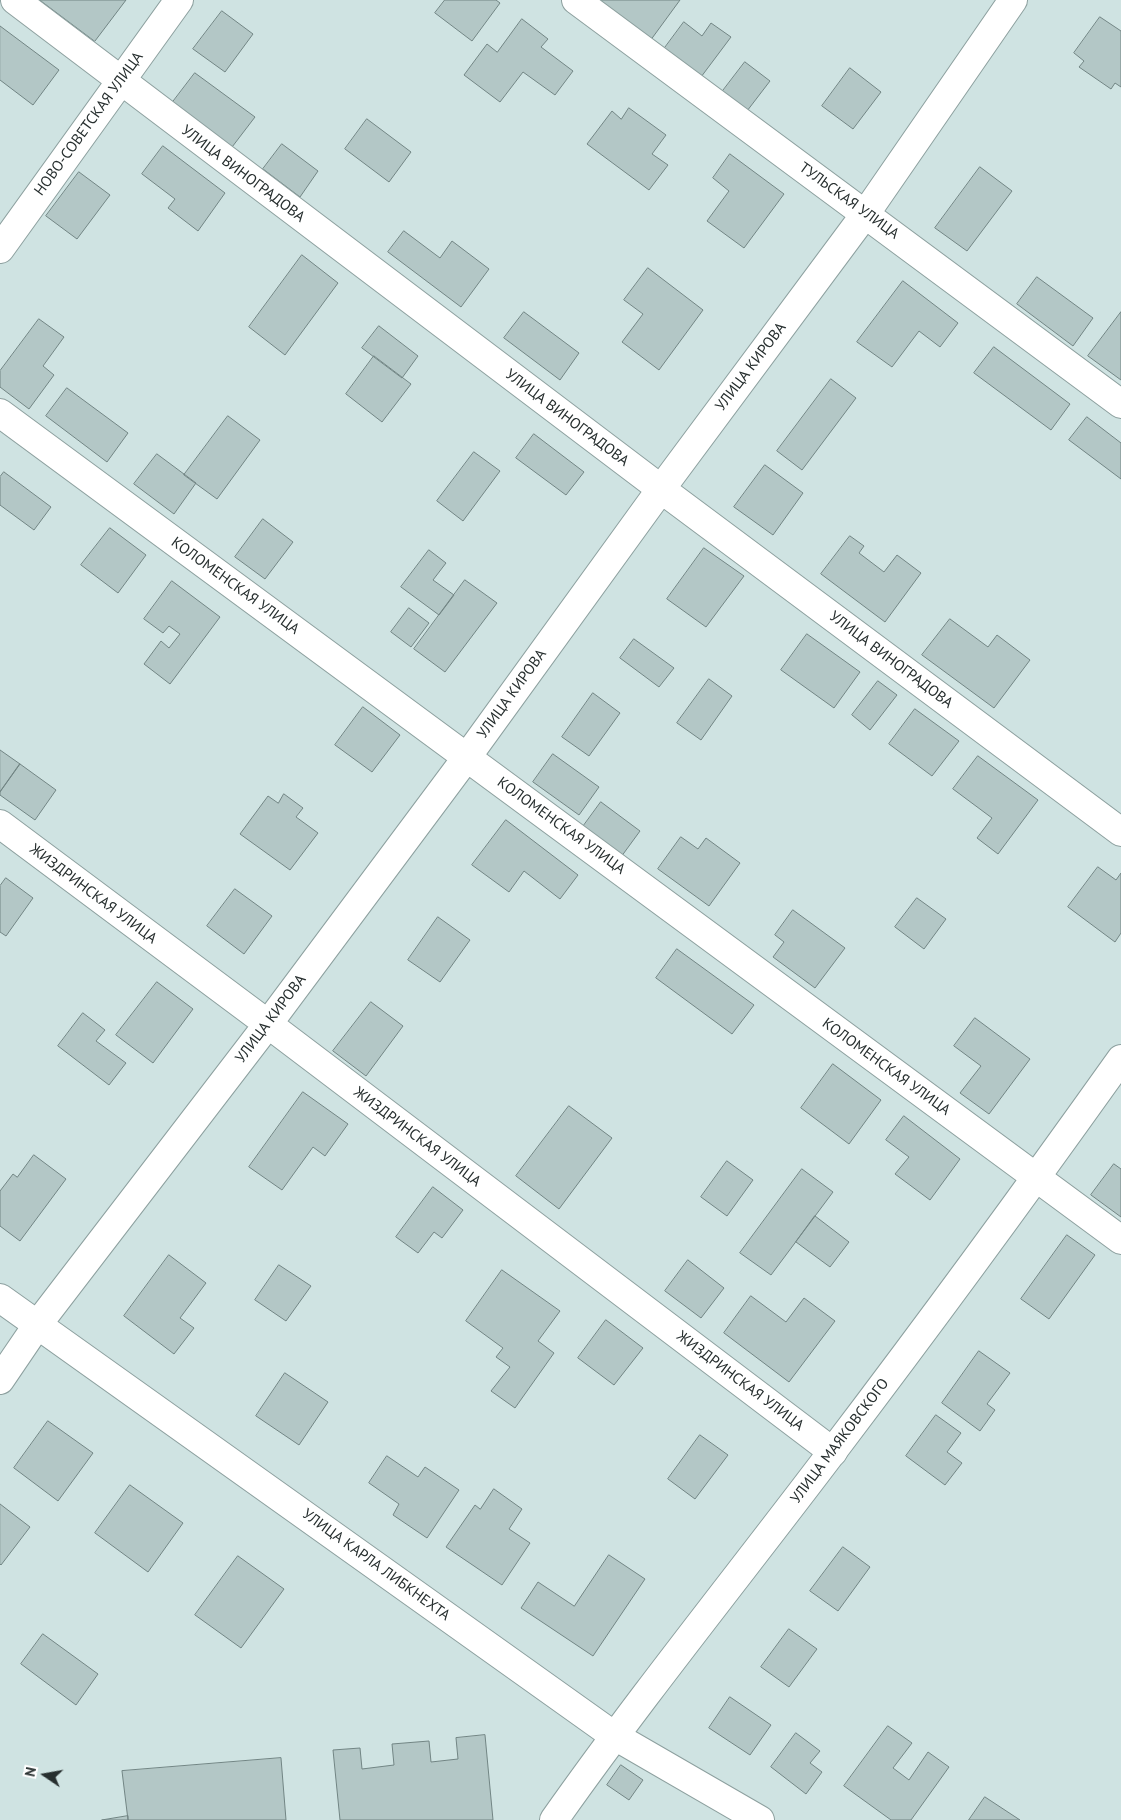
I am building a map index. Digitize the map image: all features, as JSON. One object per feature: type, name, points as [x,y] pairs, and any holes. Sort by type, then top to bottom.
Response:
[{"type":"street","name":"УЛИЦА ВИНОГРАДОВА","points":[[15,0],[661,488],[1121,832]]},
{"type":"street","name":"НОВО-СОВЕТСКАЯ УЛИЦА","points":[[0,249],[179,0]]},
{"type":"street","name":"ТУЛЬСКАЯ УЛИЦА","points":[[576,0],[866,213],[1121,404]]},
{"type":"street","name":"УЛИЦА КИРОВА","points":[[0,1380],[38,1324],[268,1024],[467,757],[661,488],[866,213],[1013,0]]},
{"type":"street","name":"КОЛОМЕНСКАЯ УЛИЦА","points":[[0,413],[1121,1240]]},
{"type":"street","name":"ЖИЗДРИНСКАЯ УЛИЦА","points":[[0,824],[268,1024],[833,1452]]},
{"type":"street","name":"УЛИЦА МАЯКОВСКОГО","points":[[554,1820],[614,1735],[833,1452],[1036,1178],[1121,1059]]},
{"type":"street","name":"УЛИЦА КАРЛА ЛИБКНЕХТА","points":[[0,1298],[614,1735],[760,1820]]},
{"type":"building","points":[[40,0],[126,0],[95,41]]},
{"type":"building","points":[[445,0],[496,0],[500,3],[472,41],[435,13]]},
{"type":"building","points":[[595,0],[680,0],[650,41]]},
{"type":"building","points":[[222,11],[253,34],[225,72],[193,49]]},
{"type":"building","points":[[1100,17],[1121,31],[1121,87],[1115,83],[1111,89],[1079,67],[1084,61],[1074,53]]},
{"type":"building","points":[[522,19],[548,39],[541,47],[573,71],[555,95],[523,72],[500,102],[464,75],[487,44],[497,52]]},
{"type":"building","points":[[684,22],[702,36],[711,23],[731,37],[701,77],[664,49]]},
{"type":"building","points":[[0,26],[59,70],[33,105],[0,80]]},
{"type":"building","points":[[745,62],[770,81],[747,111],[722,92]]},
{"type":"building","points":[[850,68],[881,92],[853,129],[822,106]]},
{"type":"building","points":[[195,73],[255,117],[229,151],[169,107]]},
{"type":"building","points":[[629,108],[666,135],[652,154],[668,165],[649,190],[587,144],[612,111],[621,119]]},
{"type":"building","points":[[367,119],[411,152],[389,182],[345,149]]},
{"type":"building","points":[[282,144],[318,171],[300,197],[263,169]]},
{"type":"building","points":[[163,146],[225,193],[198,231],[168,208],[175,199],[142,174]]},
{"type":"building","points":[[730,154],[784,194],[744,248],[707,221],[729,191],[713,178]]},
{"type":"building","points":[[980,167],[1012,191],[967,251],[935,228]]},
{"type":"building","points":[[79,172],[110,195],[77,239],[46,216]]},
{"type":"building","points":[[404,231],[440,258],[452,241],[489,269],[461,307],[388,252]]},
{"type":"building","points":[[302,255],[338,283],[285,355],[249,327]]},
{"type":"building","points":[[648,268],[703,310],[659,370],[622,342],[643,314],[624,300]]},
{"type":"building","points":[[1037,277],[1093,318],[1073,346],[1017,304]]},
{"type":"building","points":[[903,281],[958,323],[940,347],[919,331],[892,367],[857,342]]},
{"type":"building","points":[[524,312],[579,353],[560,380],[504,338]]},
{"type":"building","points":[[1121,312],[1121,380],[1088,356]]},
{"type":"building","points":[[39,319],[64,337],[43,366],[54,375],[29,409],[0,387],[0,371]]},
{"type":"building","points":[[379,326],[418,356],[402,378],[362,348]]},
{"type":"building","points":[[994,347],[1070,404],[1051,430],[974,373]]},
{"type":"building","points":[[374,356],[411,384],[382,422],[346,394]]},
{"type":"building","points":[[831,379],[856,398],[802,470],[777,451]]},
{"type":"building","points":[[67,388],[128,433],[107,462],[46,416]]},
{"type":"building","points":[[228,416],[260,440],[217,499],[184,475]]},
{"type":"building","points":[[1087,417],[1121,443],[1121,479],[1069,440]]},
{"type":"building","points":[[534,434],[584,472],[566,495],[516,458]]},
{"type":"building","points":[[474,452],[500,471],[463,521],[437,501]]},
{"type":"building","points":[[157,454],[196,483],[174,514],[134,484]]},
{"type":"building","points":[[765,465],[803,493],[773,535],[734,507]]},
{"type":"building","points":[[4,472],[51,507],[34,530],[0,505],[0,477]]},
{"type":"building","points":[[263,519],[293,542],[265,579],[235,557]]},
{"type":"building","points":[[110,528],[146,555],[118,593],[81,565]]},
{"type":"building","points":[[850,536],[864,546],[859,553],[884,572],[897,555],[921,573],[885,622],[821,574]]},
{"type":"building","points":[[704,548],[744,576],[706,627],[667,599]]},
{"type":"building","points":[[429,550],[446,563],[433,580],[454,595],[439,615],[401,587]]},
{"type":"building","points":[[465,580],[497,603],[445,672],[414,649]]},
{"type":"building","points":[[172,581],[220,617],[170,684],[144,664],[161,641],[169,648],[180,634],[169,626],[163,633],[144,619]]},
{"type":"building","points":[[409,608],[429,623],[411,647],[391,632]]},
{"type":"building","points":[[950,619],[988,647],[997,635],[1030,660],[994,708],[922,655]]},
{"type":"building","points":[[807,634],[860,672],[834,708],[781,670]]},
{"type":"building","points":[[634,639],[674,668],[659,687],[620,658]]},
{"type":"building","points":[[709,679],[732,696],[701,740],[677,723]]},
{"type":"building","points":[[878,681],[897,695],[870,730],[852,715]]},
{"type":"building","points":[[593,693],[620,713],[589,756],[562,737]]},
{"type":"building","points":[[363,707],[400,735],[372,772],[335,745]]},
{"type":"building","points":[[915,709],[959,741],[932,776],[889,744]]},
{"type":"building","points":[[0,750],[20,764],[0,792]]},
{"type":"building","points":[[553,754],[599,787],[579,815],[533,782]]},
{"type":"building","points":[[978,756],[1038,800],[998,854],[977,838],[992,818],[953,789]]},
{"type":"building","points":[[20,764],[56,790],[35,820],[0,795],[0,792]]},
{"type":"building","points":[[284,794],[303,808],[296,817],[318,833],[290,870],[240,834],[268,796],[278,803]]},
{"type":"building","points":[[601,802],[640,831],[621,857],[582,828]]},
{"type":"building","points":[[506,820],[578,875],[560,899],[524,871],[509,892],[472,865]]},
{"type":"building","points":[[681,837],[698,849],[706,838],[740,863],[709,906],[658,869]]},
{"type":"building","points":[[1098,867],[1116,880],[1121,873],[1121,933],[1115,942],[1068,907]]},
{"type":"building","points":[[6,878],[33,898],[6,936],[0,932],[0,886]]},
{"type":"building","points":[[235,889],[272,916],[244,954],[207,926]]},
{"type":"building","points":[[917,898],[946,919],[924,949],[895,927]]},
{"type":"building","points":[[793,910],[845,948],[815,988],[773,957],[784,942],[775,935]]},
{"type":"building","points":[[438,917],[470,940],[440,982],[408,960]]},
{"type":"building","points":[[677,949],[754,1005],[732,1034],[656,978]]},
{"type":"building","points":[[157,982],[193,1009],[153,1063],[116,1035]]},
{"type":"building","points":[[371,1002],[403,1026],[366,1076],[333,1051]]},
{"type":"building","points":[[83,1013],[105,1030],[96,1041],[126,1063],[109,1085],[58,1046]]},
{"type":"building","points":[[975,1018],[1030,1059],[989,1114],[960,1093],[981,1066],[954,1046]]},
{"type":"building","points":[[833,1064],[881,1100],[849,1144],[801,1108]]},
{"type":"building","points":[[303,1092],[348,1124],[325,1156],[313,1147],[282,1190],[249,1167]]},
{"type":"building","points":[[569,1106],[612,1138],[559,1209],[516,1176]]},
{"type":"building","points":[[904,1116],[960,1159],[930,1200],[895,1174],[909,1157],[886,1140]]},
{"type":"building","points":[[34,1155],[66,1179],[20,1241],[0,1226],[0,1191],[13,1174],[17,1177]]},
{"type":"building","points":[[727,1161],[753,1180],[727,1216],[701,1197]]},
{"type":"building","points":[[1114,1164],[1121,1169],[1121,1217],[1091,1195]]},
{"type":"building","points":[[802,1169],[833,1192],[771,1275],[740,1253]]},
{"type":"building","points":[[433,1187],[463,1210],[442,1238],[434,1232],[418,1253],[396,1237]]},
{"type":"building","points":[[815,1216],[849,1242],[830,1267],[796,1242]]},
{"type":"building","points":[[1067,1235],[1095,1255],[1049,1319],[1021,1299]]},
{"type":"building","points":[[169,1255],[206,1283],[180,1318],[194,1328],[174,1354],[124,1316]]},
{"type":"building","points":[[688,1260],[724,1288],[701,1318],[665,1291]]},
{"type":"building","points":[[279,1265],[311,1286],[286,1321],[255,1300]]},
{"type":"building","points":[[502,1270],[560,1311],[538,1341],[554,1353],[515,1408],[491,1391],[510,1367],[496,1357],[503,1348],[466,1321]]},
{"type":"building","points":[[751,1296],[786,1322],[804,1298],[835,1321],[789,1382],[724,1333]]},
{"type":"building","points":[[606,1320],[643,1348],[614,1385],[578,1358]]},
{"type":"building","points":[[979,1351],[1010,1373],[987,1404],[995,1410],[980,1431],[942,1403]]},
{"type":"building","points":[[285,1373],[328,1402],[299,1445],[256,1416]]},
{"type":"building","points":[[936,1415],[961,1433],[947,1452],[962,1463],[945,1485],[906,1456]]},
{"type":"building","points":[[48,1421],[93,1453],[58,1501],[14,1468]]},
{"type":"building","points":[[700,1435],[728,1455],[695,1499],[668,1479]]},
{"type":"building","points":[[387,1456],[418,1477],[425,1467],[459,1490],[427,1538],[393,1515],[399,1504],[369,1483]]},
{"type":"building","points":[[130,1485],[183,1523],[148,1572],[95,1533]]},
{"type":"building","points":[[494,1489],[522,1509],[509,1529],[530,1543],[502,1585],[446,1547],[475,1505],[480,1509]]},
{"type":"building","points":[[0,1504],[30,1527],[1,1565],[0,1564]]},
{"type":"building","points":[[843,1547],[870,1567],[838,1611],[810,1591]]},
{"type":"building","points":[[609,1555],[645,1579],[593,1656],[521,1608],[538,1582],[574,1606]]},
{"type":"building","points":[[238,1556],[284,1589],[241,1648],[195,1615]]},
{"type":"building","points":[[789,1629],[817,1649],[789,1687],[761,1667]]},
{"type":"building","points":[[43,1634],[98,1674],[76,1705],[21,1664]]},
{"type":"building","points":[[730,1697],[771,1725],[750,1755],[709,1728]]},
{"type":"building","points":[[888,1726],[912,1743],[893,1768],[909,1780],[928,1752],[949,1767],[911,1820],[891,1820],[844,1786]]},
{"type":"building","points":[[796,1733],[820,1751],[810,1763],[822,1772],[806,1794],[771,1767]]},
{"type":"building","points":[[485,1735],[493,1820],[340,1820],[333,1750],[360,1748],[362,1769],[394,1765],[392,1744],[429,1741],[431,1762],[458,1759],[456,1738]]},
{"type":"building","points":[[281,1758],[286,1820],[128,1820],[122,1771]]},
{"type":"building","points":[[621,1765],[643,1780],[629,1800],[607,1785]]},
{"type":"building","points":[[985,1797],[1020,1820],[969,1820]]},
{"type":"building","points":[[128,1816],[128,1820],[102,1820]]}]
